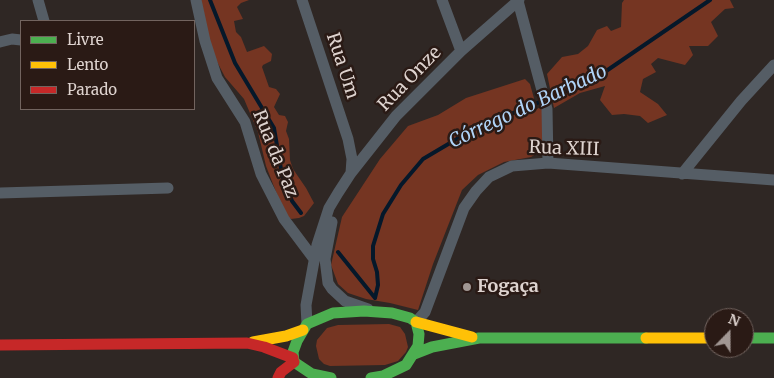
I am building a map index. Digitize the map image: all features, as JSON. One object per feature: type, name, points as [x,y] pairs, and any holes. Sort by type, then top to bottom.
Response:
[{"type":"main road","points":[[0,345],[247,343],[286,336],[333,313],[373,311],[392,313],[410,318],[416,322],[479,338]]},
{"type":"main road","points":[[401,378],[406,365],[414,354],[419,334],[416,322]]},
{"type":"main road","points":[[278,378],[293,360],[297,341],[305,327]]},
{"type":"main road","points":[[414,354],[432,347],[479,338],[704,338]]},
{"type":"main road","points":[[754,338],[774,338]]},
{"type":"main road","points":[[247,343],[264,347],[293,360],[312,374],[331,378]]},
{"type":"main road","points":[[371,378],[383,376],[406,365]]},
{"type":"street","points":[[38,0],[44,20]]},
{"type":"street","name":"Rua da Paz","points":[[196,0],[205,41],[217,78],[245,122],[261,174],[284,219],[314,259]]},
{"type":"street","name":"Rua Um","points":[[302,0],[348,139],[352,159],[351,173]]},
{"type":"street","points":[[442,0],[461,51]]},
{"type":"street","points":[[519,0],[547,109],[548,164]]},
{"type":"street","name":"Rua Onze","points":[[305,327],[306,305],[314,259],[326,216],[351,173],[396,116],[461,51],[519,0]]},
{"type":"street","points":[[0,42],[12,39],[20,40]]},
{"type":"street","points":[[682,174],[741,101],[774,64]]},
{"type":"street","name":"Rua XIII","points":[[416,322],[425,312],[461,217],[476,191],[489,177],[512,166],[548,164],[774,180]]},
{"type":"street","points":[[0,193],[168,188]]},
{"type":"street","name":"Rua Onze","points":[[338,193],[324,259],[326,275],[332,289],[345,300],[373,311]]},
{"type":"shaded area","points":[[201,0],[249,0],[237,7],[243,19],[234,21],[236,32],[241,37],[247,52],[264,46],[272,54],[271,61],[262,67],[269,87],[276,89],[280,94],[274,107],[279,115],[285,116],[288,122],[286,131],[289,139],[290,160],[293,169],[314,203],[304,216],[291,219],[285,215],[266,166],[258,132],[244,99],[225,77],[212,52]]},
{"type":"shaded area","points":[[624,0],[730,0],[734,8],[725,9],[711,22],[718,36],[708,46],[689,46],[693,55],[685,65],[658,58],[651,64],[656,72],[643,79],[640,92],[658,104],[667,115],[648,123],[640,116],[612,115],[600,100],[605,86],[580,93],[554,108],[547,74],[562,57],[578,54],[588,46],[597,30],[607,26],[611,31],[621,27],[622,3]]},
{"type":"shaded area","points":[[525,79],[530,84],[537,109],[542,106],[543,147],[540,152],[531,157],[504,162],[478,175],[462,190],[433,264],[418,310],[366,299],[348,293],[338,284],[331,265],[342,217],[380,159],[408,126],[438,115],[466,98]]},
{"type":"shaded area","points":[[389,324],[400,327],[405,334],[408,347],[398,361],[385,365],[330,366],[324,364],[319,359],[316,346],[317,340],[327,328],[338,325]]},
{"type":"waterway","points":[[210,0],[235,63],[274,128],[282,175],[292,201],[301,213]]},
{"type":"waterway","name":"Córrego do Barbado","points":[[375,298],[378,285],[373,259],[373,246],[383,214],[401,185],[423,159],[472,130],[593,80],[710,0]]},
{"type":"waterway","points":[[338,252],[375,298]]},
{"type":"traffic: fast","points":[[331,378],[312,374],[294,362],[293,352],[307,324],[333,313],[364,311],[392,313],[410,318],[416,322],[419,334],[418,346],[406,365],[383,376],[371,378]]},
{"type":"traffic: fast","points":[[414,354],[432,347],[479,338],[646,338]]},
{"type":"traffic: fast","points":[[754,338],[774,338]]},
{"type":"traffic: slow","points":[[416,322],[472,337]]},
{"type":"traffic: slow","points":[[253,342],[286,336],[303,330]]},
{"type":"traffic: slow","points":[[646,338],[704,338]]},
{"type":"traffic: jam","points":[[0,345],[247,343],[293,358]]},
{"type":"traffic: jam","points":[[278,378],[281,372],[294,362]]},
{"type":"place","name":"Fogaça","points":[[467,287]]}]
